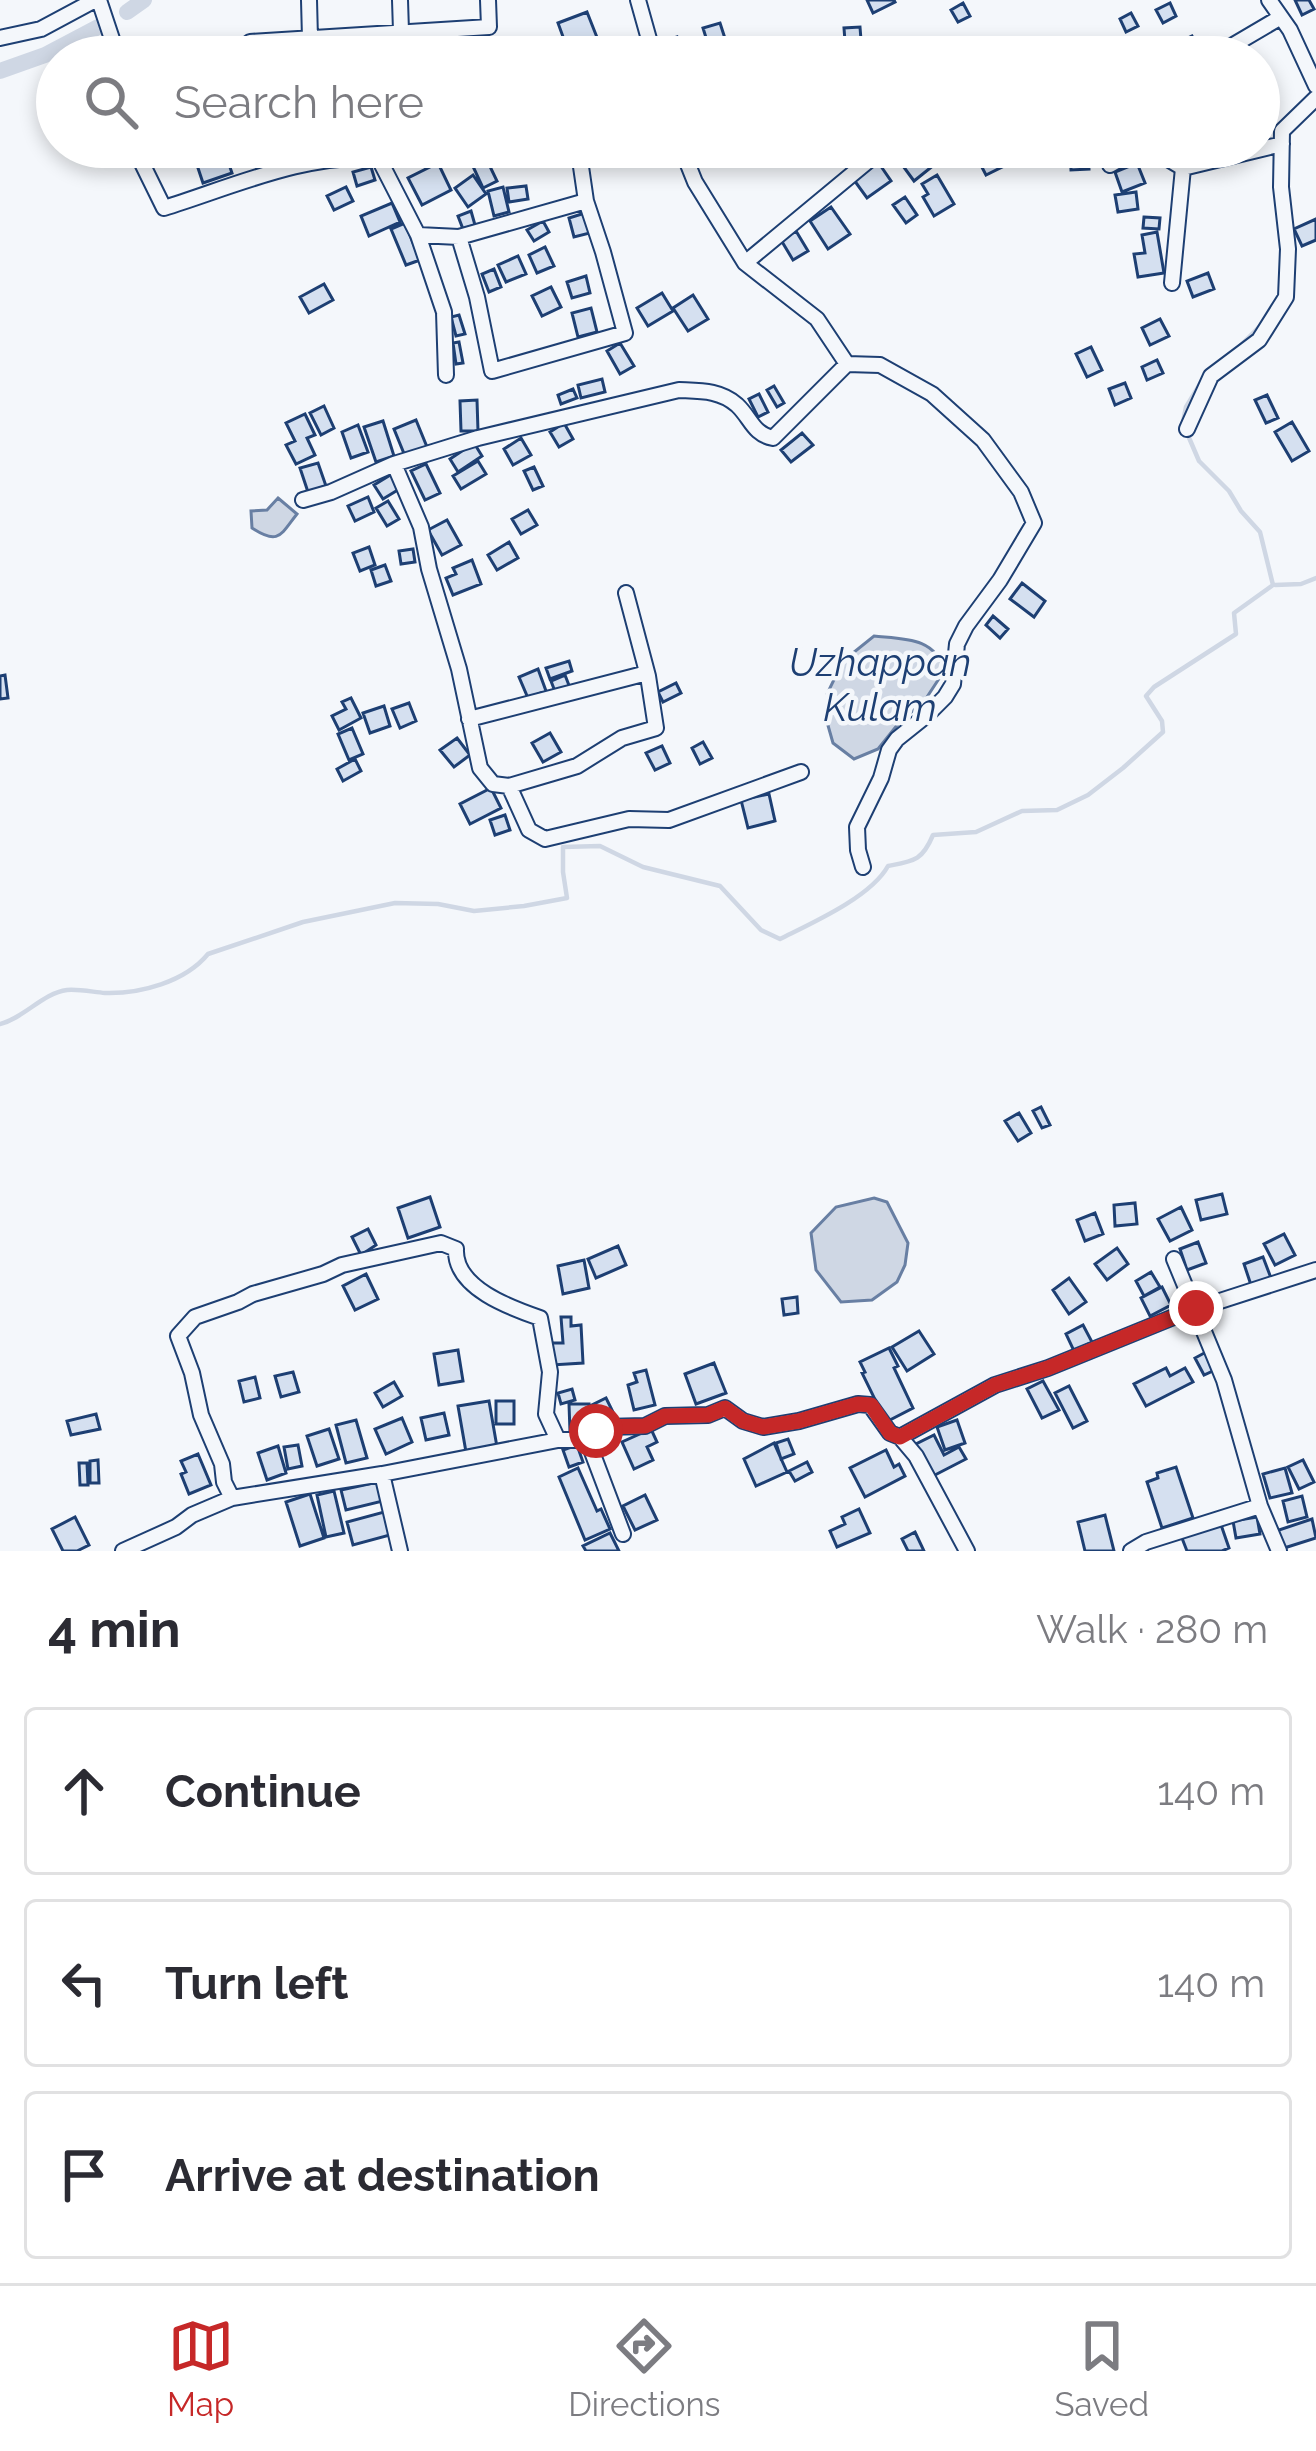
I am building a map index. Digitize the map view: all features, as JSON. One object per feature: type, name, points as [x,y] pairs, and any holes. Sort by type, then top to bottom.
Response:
[{"type":"street","points":[[0,38],[41,29],[97,0],[110,36]]},
{"type":"street","points":[[309,0],[310,36]]},
{"type":"street","points":[[400,0],[401,31]]},
{"type":"street","points":[[336,36],[489,27],[488,0]]},
{"type":"street","points":[[638,0],[648,36]]},
{"type":"street","points":[[1270,0],[1315,81]]},
{"type":"street","points":[[1249,36],[1281,17]]},
{"type":"street","points":[[1187,430],[1211,376],[1259,340],[1286,297],[1282,131],[1316,98]]},
{"type":"street","points":[[144,168],[164,208],[292,168]]},
{"type":"street","points":[[384,168],[418,235],[444,312],[446,375]]},
{"type":"street","points":[[459,237],[492,371],[625,333],[586,202],[581,168]]},
{"type":"street","points":[[689,168],[745,263],[817,319],[847,364]]},
{"type":"street","points":[[745,263],[860,168]]},
{"type":"street","points":[[1172,283],[1183,169],[1187,168]]},
{"type":"street","points":[[418,235],[459,237],[586,202]]},
{"type":"street","points":[[303,500],[478,438],[679,390],[712,391],[739,406],[762,436],[773,438],[847,364],[880,365],[932,394],[983,440],[1021,492],[1034,523],[965,626],[957,644],[953,684],[945,697],[890,750],[857,827],[863,867]]},
{"type":"street","points":[[394,464],[421,527],[480,768],[494,784],[509,786],[577,766],[622,738],[656,728],[626,593]]},
{"type":"street","points":[[469,719],[646,673]]},
{"type":"street","points":[[509,786],[529,830],[545,839],[629,819],[669,820],[801,772]]},
{"type":"street","points":[[232,1498],[178,1336],[195,1317],[253,1294],[342,1265],[441,1243],[456,1249],[455,1260],[463,1273],[489,1298],[540,1318],[550,1372],[546,1414],[558,1440]]},
{"type":"street","points":[[1174,1259],[1224,1381],[1260,1507],[1279,1551]]},
{"type":"street","points":[[900,1437],[995,1385],[1196,1308],[1316,1270]]},
{"type":"street","points":[[123,1551],[232,1498],[579,1440],[604,1427],[645,1426],[665,1416],[708,1415],[725,1408],[763,1427],[858,1404],[871,1405],[926,1472],[967,1551]]},
{"type":"street","points":[[586,1436],[623,1534]]},
{"type":"street","points":[[382,1474],[400,1551]]},
{"type":"street","points":[[1131,1551],[1146,1542],[1260,1507]]},
{"type":"water","points":[[278,498],[297,514],[283,532],[274,537],[252,528],[251,511],[267,510]]},
{"type":"water","name":"Uzhappan Kulam","points":[[874,636],[926,646],[944,671],[925,700],[878,749],[854,759],[833,743],[827,694],[843,661]]},
{"type":"water","points":[[874,1198],[887,1202],[908,1243],[905,1265],[897,1282],[872,1300],[841,1302],[816,1270],[811,1233],[836,1207]]},
{"type":"building","points":[[867,0],[894,0],[895,2],[873,13]]},
{"type":"building","points":[[1295,0],[1309,0],[1314,9],[1302,15]]},
{"type":"building","points":[[963,3],[970,16],[958,22],[951,10]]},
{"type":"building","points":[[1170,3],[1176,16],[1163,23],[1156,10]]},
{"type":"building","points":[[587,12],[596,36],[563,36],[558,23]]},
{"type":"building","points":[[1131,13],[1138,26],[1126,32],[1120,19]]},
{"type":"building","points":[[720,23],[724,36],[705,36],[703,28]]},
{"type":"building","points":[[860,27],[861,36],[845,36],[844,28]]},
{"type":"building","points":[[198,168],[230,168],[232,173],[203,183]]},
{"type":"building","points":[[371,168],[375,180],[357,186],[353,172]]},
{"type":"building","points":[[428,168],[440,168],[451,190],[422,205],[408,178]]},
{"type":"building","points":[[474,168],[491,168],[497,181],[483,188]]},
{"type":"building","points":[[870,168],[882,168],[891,181],[867,198],[854,180]]},
{"type":"building","points":[[904,168],[930,168],[914,181]]},
{"type":"building","points":[[1139,168],[1145,183],[1122,192],[1115,172]]},
{"type":"building","points":[[473,175],[486,194],[468,207],[455,188]]},
{"type":"building","points":[[937,175],[954,204],[934,216],[923,197],[928,194],[922,184]]},
{"type":"building","points":[[526,186],[528,199],[509,202],[507,188]]},
{"type":"building","points":[[346,187],[353,201],[334,210],[327,196]]},
{"type":"building","points":[[503,187],[509,212],[494,216],[488,191]]},
{"type":"building","points":[[1136,192],[1138,209],[1118,212],[1115,195]]},
{"type":"building","points":[[905,197],[917,215],[906,223],[893,205]]},
{"type":"building","points":[[392,203],[400,222],[369,236],[361,216]]},
{"type":"building","points":[[831,207],[850,234],[828,249],[810,221]]},
{"type":"building","points":[[471,211],[475,225],[463,229],[458,216]]},
{"type":"building","points":[[585,213],[590,233],[574,237],[569,218]]},
{"type":"building","points":[[1144,217],[1160,218],[1159,229],[1143,228]]},
{"type":"building","points":[[1316,219],[1316,240],[1302,246],[1294,229]]},
{"type":"building","points":[[543,221],[549,232],[534,241],[527,230]]},
{"type":"building","points":[[405,223],[420,260],[406,265],[391,229]]},
{"type":"building","points":[[796,231],[808,251],[793,260],[781,240]]},
{"type":"building","points":[[1157,232],[1164,273],[1138,277],[1134,254],[1145,253],[1142,235]]},
{"type":"building","points":[[545,247],[554,266],[537,273],[529,255]]},
{"type":"building","points":[[518,256],[526,274],[506,282],[498,265]]},
{"type":"building","points":[[494,269],[501,287],[489,292],[482,274]]},
{"type":"building","points":[[1208,273],[1214,289],[1193,297],[1187,281]]},
{"type":"building","points":[[586,276],[590,293],[572,298],[567,282]]},
{"type":"building","points":[[324,284],[333,300],[309,313],[300,297]]},
{"type":"building","points":[[551,287],[561,307],[542,316],[532,296]]},
{"type":"building","points":[[662,293],[673,311],[648,326],[637,308]]},
{"type":"building","points":[[693,295],[708,319],[688,331],[673,308]]},
{"type":"building","points":[[591,308],[597,332],[578,337],[572,313]]},
{"type":"building","points":[[459,315],[465,334],[456,336],[451,317]]},
{"type":"building","points":[[1160,319],[1169,336],[1150,345],[1142,328]]},
{"type":"building","points":[[459,342],[463,363],[456,364],[453,343]]},
{"type":"building","points":[[620,343],[634,366],[620,374],[607,351]]},
{"type":"building","points":[[1091,347],[1102,370],[1087,377],[1076,354]]},
{"type":"building","points":[[1157,360],[1163,373],[1147,380],[1142,367]]},
{"type":"building","points":[[602,379],[605,392],[581,398],[578,385]]},
{"type":"building","points":[[1125,383],[1131,398],[1115,405],[1109,389]]},
{"type":"building","points":[[774,386],[784,403],[777,407],[767,390]]},
{"type":"building","points":[[573,389],[577,398],[561,404],[558,395]]},
{"type":"building","points":[[759,394],[768,412],[758,417],[749,399]]},
{"type":"building","points":[[1267,395],[1278,418],[1266,423],[1255,400]]},
{"type":"building","points":[[477,400],[478,431],[461,431],[460,401]]},
{"type":"building","points":[[324,406],[334,428],[321,435],[310,413]]},
{"type":"building","points":[[305,414],[315,435],[307,438],[315,455],[296,464],[286,445],[295,441],[286,423]]},
{"type":"building","points":[[416,420],[427,447],[405,456],[394,429]]},
{"type":"building","points":[[383,421],[394,456],[376,462],[364,427]]},
{"type":"building","points":[[1292,422],[1309,451],[1292,461],[1275,432]]},
{"type":"building","points":[[564,423],[573,439],[559,447],[550,432]]},
{"type":"building","points":[[358,425],[368,452],[351,458],[342,432]]},
{"type":"building","points":[[802,433],[813,445],[791,462],[781,450]]},
{"type":"building","points":[[521,438],[531,455],[513,465],[504,449]]},
{"type":"building","points":[[474,443],[482,456],[458,472],[450,459]]},
{"type":"building","points":[[478,461],[486,474],[461,489],[453,476]]},
{"type":"building","points":[[318,463],[326,486],[308,492],[300,468]]},
{"type":"building","points":[[426,464],[440,493],[425,500],[411,471]]},
{"type":"building","points":[[534,467],[543,486],[533,490],[524,471]]},
{"type":"building","points":[[392,474],[401,488],[383,499],[374,485]]},
{"type":"building","points":[[368,497],[374,512],[355,521],[348,506]]},
{"type":"building","points":[[388,501],[399,519],[387,526],[376,508]]},
{"type":"building","points":[[528,510],[537,525],[521,534],[512,519]]},
{"type":"building","points":[[447,520],[461,545],[442,555],[428,530]]},
{"type":"building","points":[[509,542],[518,558],[497,570],[488,555]]},
{"type":"building","points":[[369,547],[375,565],[360,571],[353,553]]},
{"type":"building","points":[[413,549],[415,562],[401,564],[399,551]]},
{"type":"building","points":[[472,560],[481,584],[453,595],[446,578],[456,574],[453,568]]},
{"type":"building","points":[[385,565],[391,581],[376,586],[371,570]]},
{"type":"building","points":[[1022,583],[1045,601],[1034,617],[1010,599]]},
{"type":"building","points":[[993,616],[1008,629],[1000,638],[986,625]]},
{"type":"building","points":[[569,661],[572,671],[550,679],[546,668]]},
{"type":"building","points":[[538,669],[546,691],[528,698],[519,677]]},
{"type":"building","points":[[5,675],[8,698],[0,699],[0,676]]},
{"type":"building","points":[[565,675],[570,688],[556,694],[551,681]]},
{"type":"building","points":[[676,683],[681,693],[663,702],[658,692]]},
{"type":"building","points":[[351,698],[361,718],[339,730],[332,716],[346,709],[342,702]]},
{"type":"building","points":[[409,703],[416,721],[400,728],[392,709]]},
{"type":"building","points":[[384,706],[390,726],[370,733],[363,713]]},
{"type":"building","points":[[352,728],[363,754],[349,760],[338,734]]},
{"type":"building","points":[[550,733],[561,752],[543,762],[532,743]]},
{"type":"building","points":[[457,738],[470,755],[454,767],[440,750]]},
{"type":"building","points":[[703,742],[712,758],[700,764],[692,748]]},
{"type":"building","points":[[662,746],[670,763],[655,770],[646,753]]},
{"type":"building","points":[[355,759],[361,771],[343,781],[337,769]]},
{"type":"building","points":[[491,788],[501,808],[470,824],[460,804]]},
{"type":"building","points":[[769,794],[775,821],[748,828],[741,800]]},
{"type":"building","points":[[505,815],[510,830],[495,835],[490,820]]},
{"type":"building","points":[[1041,1107],[1050,1125],[1042,1128],[1033,1111]]},
{"type":"building","points":[[1019,1113],[1031,1133],[1018,1141],[1005,1121]]},
{"type":"building","points":[[1222,1194],[1227,1214],[1201,1220],[1196,1200]]},
{"type":"building","points":[[430,1197],[440,1227],[408,1238],[398,1208]]},
{"type":"building","points":[[1135,1203],[1137,1224],[1115,1226],[1114,1205]]},
{"type":"building","points":[[1181,1207],[1192,1230],[1170,1241],[1158,1219]]},
{"type":"building","points":[[1095,1213],[1103,1234],[1085,1241],[1077,1220]]},
{"type":"building","points":[[368,1229],[376,1245],[361,1255],[352,1237]]},
{"type":"building","points":[[1284,1234],[1295,1255],[1275,1265],[1264,1244]]},
{"type":"building","points":[[1198,1242],[1206,1263],[1187,1270],[1180,1249]]},
{"type":"building","points":[[618,1246],[626,1265],[596,1278],[588,1259]]},
{"type":"building","points":[[1117,1248],[1128,1264],[1107,1280],[1095,1264]]},
{"type":"building","points":[[1263,1257],[1271,1278],[1251,1285],[1244,1264]]},
{"type":"building","points":[[584,1260],[589,1288],[563,1294],[558,1266]]},
{"type":"building","points":[[1151,1272],[1160,1287],[1144,1296],[1136,1281]]},
{"type":"building","points":[[366,1274],[378,1299],[355,1310],[343,1286]]},
{"type":"building","points":[[1069,1278],[1086,1302],[1069,1314],[1053,1290]]},
{"type":"building","points":[[1162,1287],[1171,1305],[1150,1316],[1141,1298]]},
{"type":"building","points":[[797,1297],[798,1313],[784,1315],[782,1299]]},
{"type":"building","points":[[561,1317],[571,1317],[571,1326],[581,1325],[583,1363],[552,1365],[551,1343],[563,1343]]},
{"type":"building","points":[[1083,1325],[1092,1342],[1074,1351],[1066,1334]]},
{"type":"building","points":[[919,1331],[934,1354],[907,1371],[892,1347]]},
{"type":"building","points":[[889,1348],[913,1408],[886,1422],[860,1362]]},
{"type":"building","points":[[458,1350],[463,1381],[439,1385],[434,1354]]},
{"type":"building","points":[[1208,1351],[1217,1369],[1204,1375],[1195,1358]]},
{"type":"building","points":[[714,1363],[726,1393],[696,1404],[685,1374]]},
{"type":"building","points":[[1166,1368],[1170,1376],[1185,1368],[1193,1382],[1146,1406],[1134,1384]]},
{"type":"building","points":[[646,1370],[655,1405],[634,1410],[628,1385],[637,1382],[634,1373]]},
{"type":"building","points":[[293,1372],[299,1392],[281,1397],[275,1376]]},
{"type":"building","points":[[255,1377],[260,1398],[244,1402],[239,1381]]},
{"type":"building","points":[[1043,1381],[1059,1410],[1042,1418],[1027,1389]]},
{"type":"building","points":[[394,1382],[402,1396],[383,1407],[375,1393]]},
{"type":"building","points":[[1069,1386],[1087,1421],[1073,1428],[1055,1393]]},
{"type":"building","points":[[572,1389],[575,1400],[561,1404],[558,1393]]},
{"type":"building","points":[[606,1398],[613,1412],[599,1419],[592,1405]]},
{"type":"building","points":[[489,1401],[497,1447],[466,1452],[458,1406]]},
{"type":"building","points":[[496,1401],[514,1401],[514,1424],[496,1424]]},
{"type":"building","points":[[569,1404],[589,1404],[589,1431],[570,1432]]},
{"type":"building","points":[[444,1413],[449,1435],[426,1440],[421,1418]]},
{"type":"building","points":[[96,1414],[100,1429],[71,1435],[67,1421]]},
{"type":"building","points":[[402,1418],[412,1442],[386,1454],[375,1429]]},
{"type":"building","points":[[356,1420],[367,1458],[346,1463],[336,1425]]},
{"type":"building","points":[[957,1420],[965,1443],[945,1450],[937,1427]]},
{"type":"building","points":[[329,1429],[339,1459],[317,1466],[307,1436]]},
{"type":"building","points":[[651,1429],[657,1442],[647,1447],[653,1460],[634,1469],[622,1442]]},
{"type":"building","points":[[934,1435],[944,1455],[959,1447],[966,1459],[931,1477],[914,1445]]},
{"type":"building","points":[[788,1439],[794,1454],[781,1459],[776,1443]]},
{"type":"building","points":[[774,1443],[787,1472],[756,1486],[744,1459]]},
{"type":"building","points":[[298,1445],[302,1466],[288,1469],[284,1447]]},
{"type":"building","points":[[577,1445],[583,1462],[569,1467],[563,1450]]},
{"type":"building","points":[[278,1446],[286,1473],[267,1480],[258,1453]]},
{"type":"building","points":[[886,1450],[905,1476],[865,1497],[850,1468]]},
{"type":"building","points":[[198,1454],[211,1485],[189,1494],[181,1461]]},
{"type":"building","points":[[98,1460],[99,1483],[90,1483],[90,1461]]},
{"type":"building","points":[[1303,1460],[1314,1482],[1299,1489],[1288,1467]]},
{"type":"building","points":[[807,1462],[812,1472],[795,1481],[789,1471]]},
{"type":"building","points":[[79,1463],[87,1463],[88,1485],[80,1485]]},
{"type":"building","points":[[1176,1467],[1193,1518],[1162,1528],[1147,1482]]},
{"type":"building","points":[[578,1468],[610,1529],[585,1540],[559,1477]]},
{"type":"building","points":[[1285,1468],[1292,1493],[1270,1498],[1263,1474]]},
{"type":"building","points":[[378,1482],[383,1501],[346,1510],[341,1490]]},
{"type":"building","points":[[334,1491],[344,1533],[326,1537],[317,1495]]},
{"type":"building","points":[[310,1494],[324,1538],[300,1546],[286,1502]]},
{"type":"building","points":[[645,1495],[657,1520],[635,1530],[623,1506]]},
{"type":"building","points":[[1302,1496],[1307,1517],[1288,1522],[1283,1501]]},
{"type":"building","points":[[859,1509],[870,1533],[837,1547],[830,1531],[845,1524],[842,1517]]},
{"type":"building","points":[[384,1512],[390,1535],[353,1545],[347,1522]]},
{"type":"building","points":[[1105,1515],[1114,1551],[1085,1551],[1078,1522]]},
{"type":"building","points":[[75,1517],[89,1545],[63,1551],[52,1529]]},
{"type":"building","points":[[1257,1517],[1260,1534],[1236,1538],[1233,1521]]},
{"type":"building","points":[[1219,1519],[1229,1548],[1187,1551],[1180,1533]]},
{"type":"building","points":[[1312,1519],[1316,1538],[1281,1549],[1276,1531]]},
{"type":"building","points":[[915,1532],[924,1551],[908,1551],[902,1539]]},
{"type":"building","points":[[610,1533],[619,1551],[586,1551],[583,1546]]},
{"type":"waterway","points":[[127,12],[144,0]]},
{"type":"waterway","points":[[81,36],[100,26]]},
{"type":"waterway","points":[[0,71],[36,58]]},
{"type":"waterway","points":[[1238,348],[1260,326]]},
{"type":"waterway","points":[[1183,422],[1186,407],[1203,379]]},
{"type":"waterway","points":[[0,1024],[58,992],[119,993],[161,984],[187,972],[208,954],[303,922],[395,903],[474,911],[567,898],[563,847],[600,846],[643,867],[720,886],[761,930],[780,939],[855,899],[888,866],[916,858],[933,835],[976,832],[1022,811],[1057,810],[1088,795],[1163,732],[1162,721],[1146,696],[1236,634],[1234,613],[1273,585],[1260,532],[1199,461],[1187,433]]},
{"type":"waterway","points":[[1275,585],[1316,578]]},
{"type":"route","points":[[596,1431],[645,1426],[665,1416],[708,1415],[725,1408],[750,1425],[763,1427],[858,1404],[871,1405],[890,1433],[900,1437],[995,1385],[1196,1308]]}]
